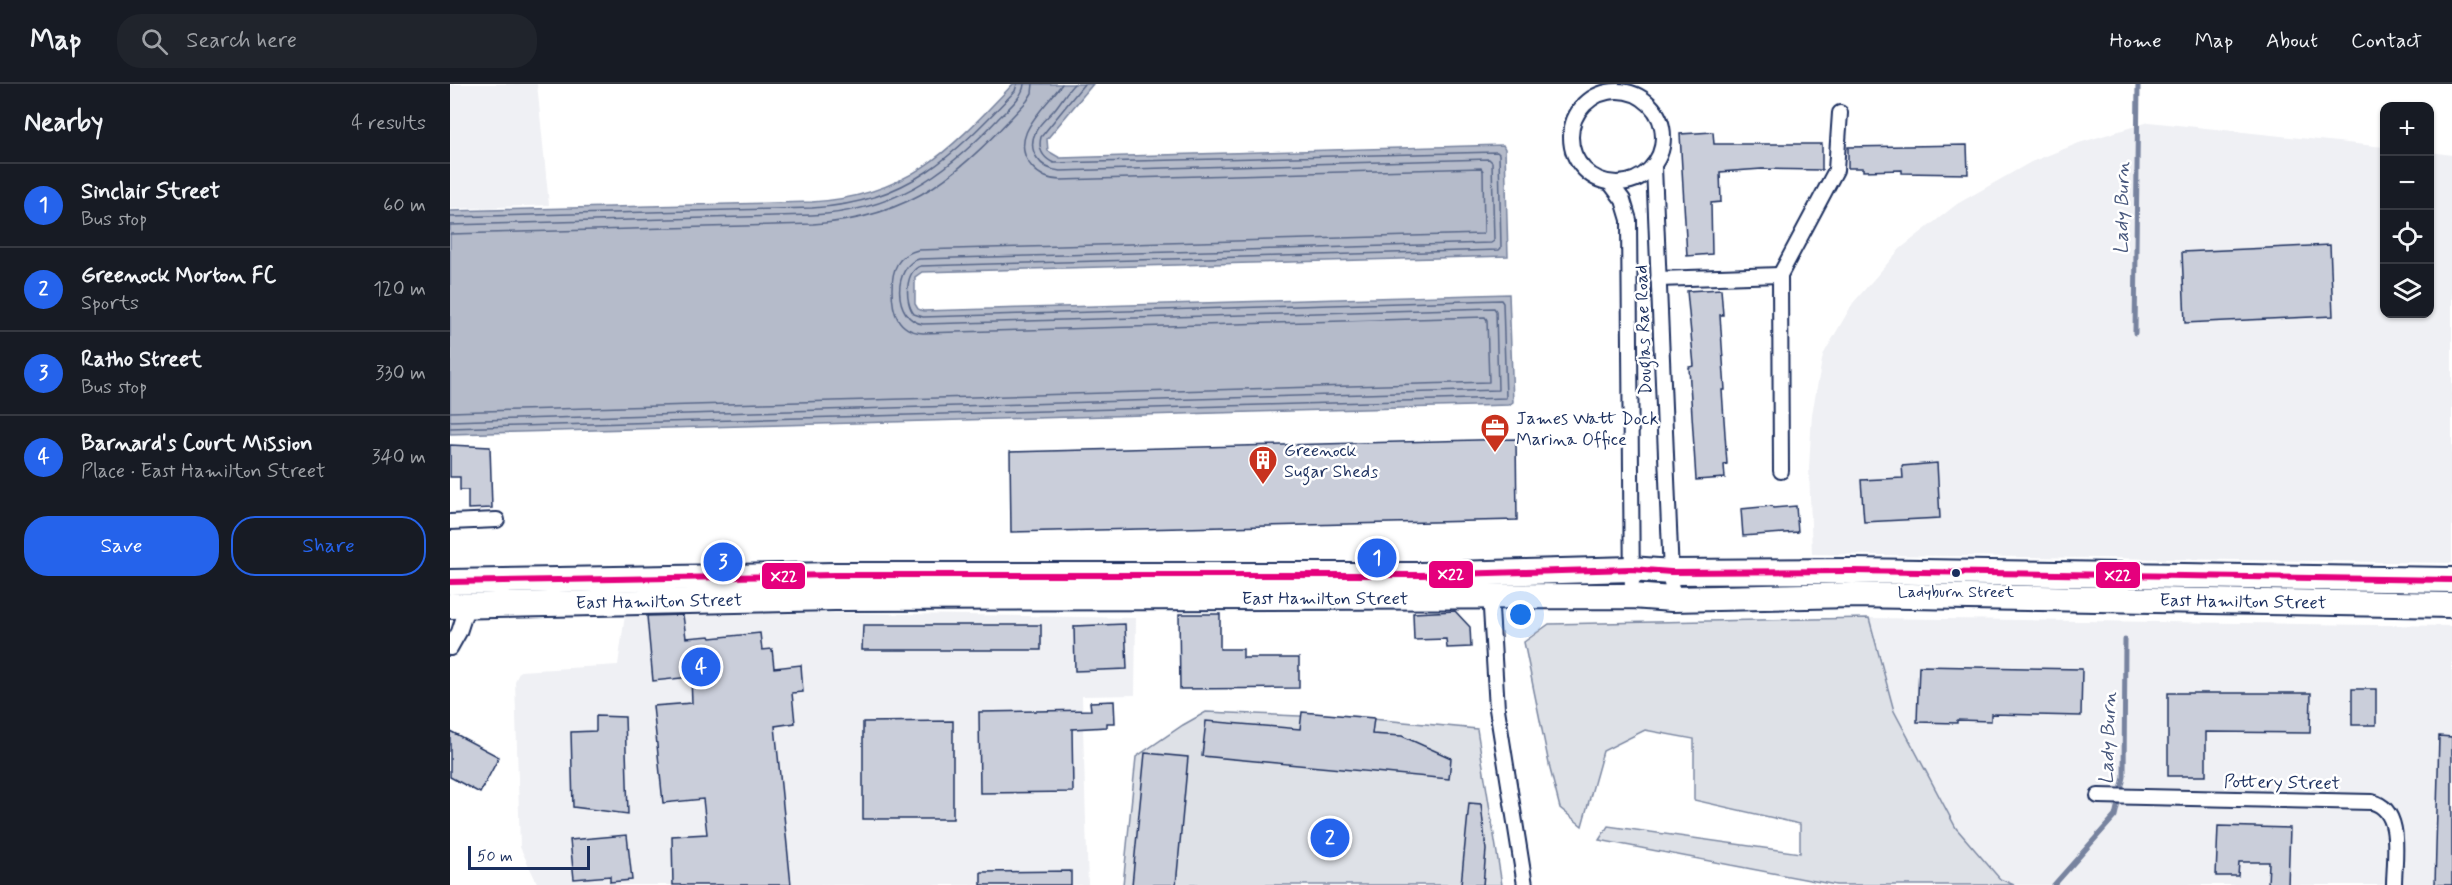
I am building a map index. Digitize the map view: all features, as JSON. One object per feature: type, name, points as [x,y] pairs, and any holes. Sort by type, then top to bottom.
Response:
[{"type":"highway","name":"East Hamilton Street","points":[[1109,586],[1631,569],[1671,572],[1851,570],[2452,580]]},
{"type":"highway","name":"East Hamilton Street","points":[[460,593],[834,575],[1491,597],[1632,596],[1672,599],[1853,595],[2452,605]]},
{"type":"highway","points":[[2413,604],[2414,580]]},
{"type":"street","points":[[1615,90],[1636,94],[1654,107],[1663,126],[1664,147],[1654,167],[1635,181],[1611,184],[1593,178],[1579,165],[1571,148],[1571,130],[1579,110],[1595,96],[1615,90]]},
{"type":"street","points":[[1781,471],[1780,274],[1836,170],[1840,113]]},
{"type":"street","name":"Douglas Rae Road","points":[[1654,167],[1672,599]]},
{"type":"street","name":"Douglas Rae Road","points":[[1611,184],[1623,200],[1629,220],[1632,596]]},
{"type":"street","points":[[1658,279],[1780,274]]},
{"type":"street","points":[[450,522],[496,520]]},
{"type":"street","points":[[1490,573],[1497,709],[1525,885]]},
{"type":"street","points":[[450,648],[459,632],[460,593]]},
{"type":"street","name":"Pottery Street","points":[[2098,795],[2380,804],[2388,811],[2394,826],[2394,885]]},
{"type":"shaded area","points":[[450,84],[537,84],[549,205],[450,209]]},
{"type":"shaded area","points":[[2149,122],[2380,147],[2380,318],[2434,318],[2434,153],[2452,155],[2452,563],[1812,554],[1809,468],[1812,414],[1823,355],[1853,303],[1900,249],[1957,204],[2031,162],[2079,143]]},
{"type":"shaded area","points":[[845,613],[1136,618],[1135,695],[1082,696],[1088,885],[538,885],[520,847],[515,681],[520,671],[618,665],[625,615]]},
{"type":"shaded area","points":[[1869,618],[2452,626],[2452,885],[2004,885],[1956,828],[1894,711]]},
{"type":"shaded area","points":[[1869,618],[1894,711],[1956,828],[2000,879],[2014,885],[1836,885],[1599,840],[1608,826],[1800,853],[1800,824],[1694,800],[1694,739],[1645,730],[1603,751],[1582,826],[1560,808],[1524,642],[1549,624]]},
{"type":"shaded area","points":[[1206,712],[1372,719],[1477,729],[1502,885],[1123,885],[1136,757]]},
{"type":"water","points":[[1013,84],[1093,84],[1047,139],[1048,151],[1060,158],[1503,145],[1505,149],[1508,256],[922,272],[915,277],[915,304],[918,309],[923,311],[1509,294],[1513,402],[1509,405],[450,434],[450,211],[812,202],[846,198],[875,190],[925,166],[969,129]]},
{"type":"building","points":[[1713,132],[1714,144],[1822,144],[1822,170],[1762,169],[1720,172],[1721,202],[1711,203],[1712,254],[1687,256],[1680,134]]},
{"type":"building","points":[[1967,145],[1968,174],[1902,173],[1902,170],[1863,171],[1863,168],[1848,168],[1848,147]]},
{"type":"building","points":[[2330,245],[2333,316],[2185,323],[2182,252]]},
{"type":"building","points":[[1721,289],[1723,315],[1720,315],[1725,390],[1722,390],[1727,464],[1724,465],[1725,478],[1696,480],[1689,367],[1694,366],[1687,291]]},
{"type":"building","name":"Greenock Sugar Sheds","points":[[1516,439],[1517,520],[1011,532],[1010,452]]},
{"type":"building","points":[[450,445],[490,447],[492,508],[468,509],[468,490],[460,490],[460,477],[450,477]]},
{"type":"building","points":[[1937,463],[1940,518],[1864,522],[1861,480],[1903,478],[1902,466]]},
{"type":"building","points":[[1772,506],[1773,508],[1796,506],[1798,532],[1743,536],[1741,509]]},
{"type":"building","points":[[1455,611],[1470,627],[1471,647],[1447,648],[1446,639],[1414,640],[1413,613]]},
{"type":"building","points":[[1179,614],[1220,614],[1220,649],[1243,649],[1243,658],[1299,658],[1299,688],[1180,689]]},
{"type":"building","points":[[683,615],[686,638],[760,633],[762,650],[772,649],[774,668],[801,665],[803,692],[792,693],[795,723],[775,726],[791,885],[673,885],[672,836],[707,834],[703,799],[663,803],[653,706],[692,703],[691,677],[653,681],[647,616]]},
{"type":"building","points":[[1125,624],[1127,669],[1075,671],[1074,626]]},
{"type":"building","points":[[863,625],[1041,625],[1041,650],[862,650]]},
{"type":"building","points":[[1919,666],[2082,669],[2081,716],[1991,714],[1991,721],[1917,722]]},
{"type":"building","points":[[2352,689],[2376,689],[2376,725],[2352,725]]},
{"type":"building","points":[[2168,693],[2311,693],[2310,733],[2206,732],[2206,776],[2168,776]]},
{"type":"building","points":[[1114,701],[1115,723],[1107,723],[1107,727],[1072,729],[1073,792],[980,793],[979,712],[1091,710],[1090,702]]},
{"type":"building","points":[[1302,712],[1374,718],[1372,734],[1402,736],[1451,758],[1449,779],[1202,756],[1206,721],[1300,729]]},
{"type":"building","points":[[596,716],[625,717],[628,814],[573,807],[571,732],[596,731]]},
{"type":"building","points":[[953,721],[953,819],[863,819],[863,722]]},
{"type":"building","points":[[450,731],[499,757],[480,793],[450,777]]},
{"type":"building","points":[[2439,736],[2452,737],[2452,885],[2435,885]]},
{"type":"building","points":[[1145,753],[1188,757],[1176,885],[1132,885]]},
{"type":"building","points":[[1469,803],[1481,804],[1486,850],[1483,885],[1461,885]]},
{"type":"building","points":[[2218,826],[2290,828],[2288,885],[2268,884],[2269,862],[2239,862],[2238,876],[2216,876]]},
{"type":"building","points":[[627,835],[632,880],[610,882],[610,876],[574,879],[570,840]]},
{"type":"building","points":[[1071,871],[1071,885],[981,885],[981,872]]},
{"type":"waterway","name":"Lady Burn","points":[[2135,333],[2138,84]]},
{"type":"waterway","name":"Lady Burn","points":[[2054,885],[2115,816],[2124,777],[2125,640]]},
{"type":"transit line","name":"X22","points":[[450,582],[834,575],[1420,575],[1631,569],[1671,572],[1851,571],[2452,580]]},
{"type":"place","name":"James Watt Dock Marina Office","points":[[1495,454]]},
{"type":"place","name":"Greenock Sugar Sheds","points":[[1263,486]]},
{"type":"place","name":"Sinclair Street","points":[[1377,558]]},
{"type":"place","name":"Ratho Street","points":[[723,562]]},
{"type":"place","name":"Ladyburn Street","points":[[1956,573]]},
{"type":"place","name":"Barnard's Court Mission","points":[[701,667]]},
{"type":"place","name":"Greenock Morton FC","points":[[1330,838]]}]
